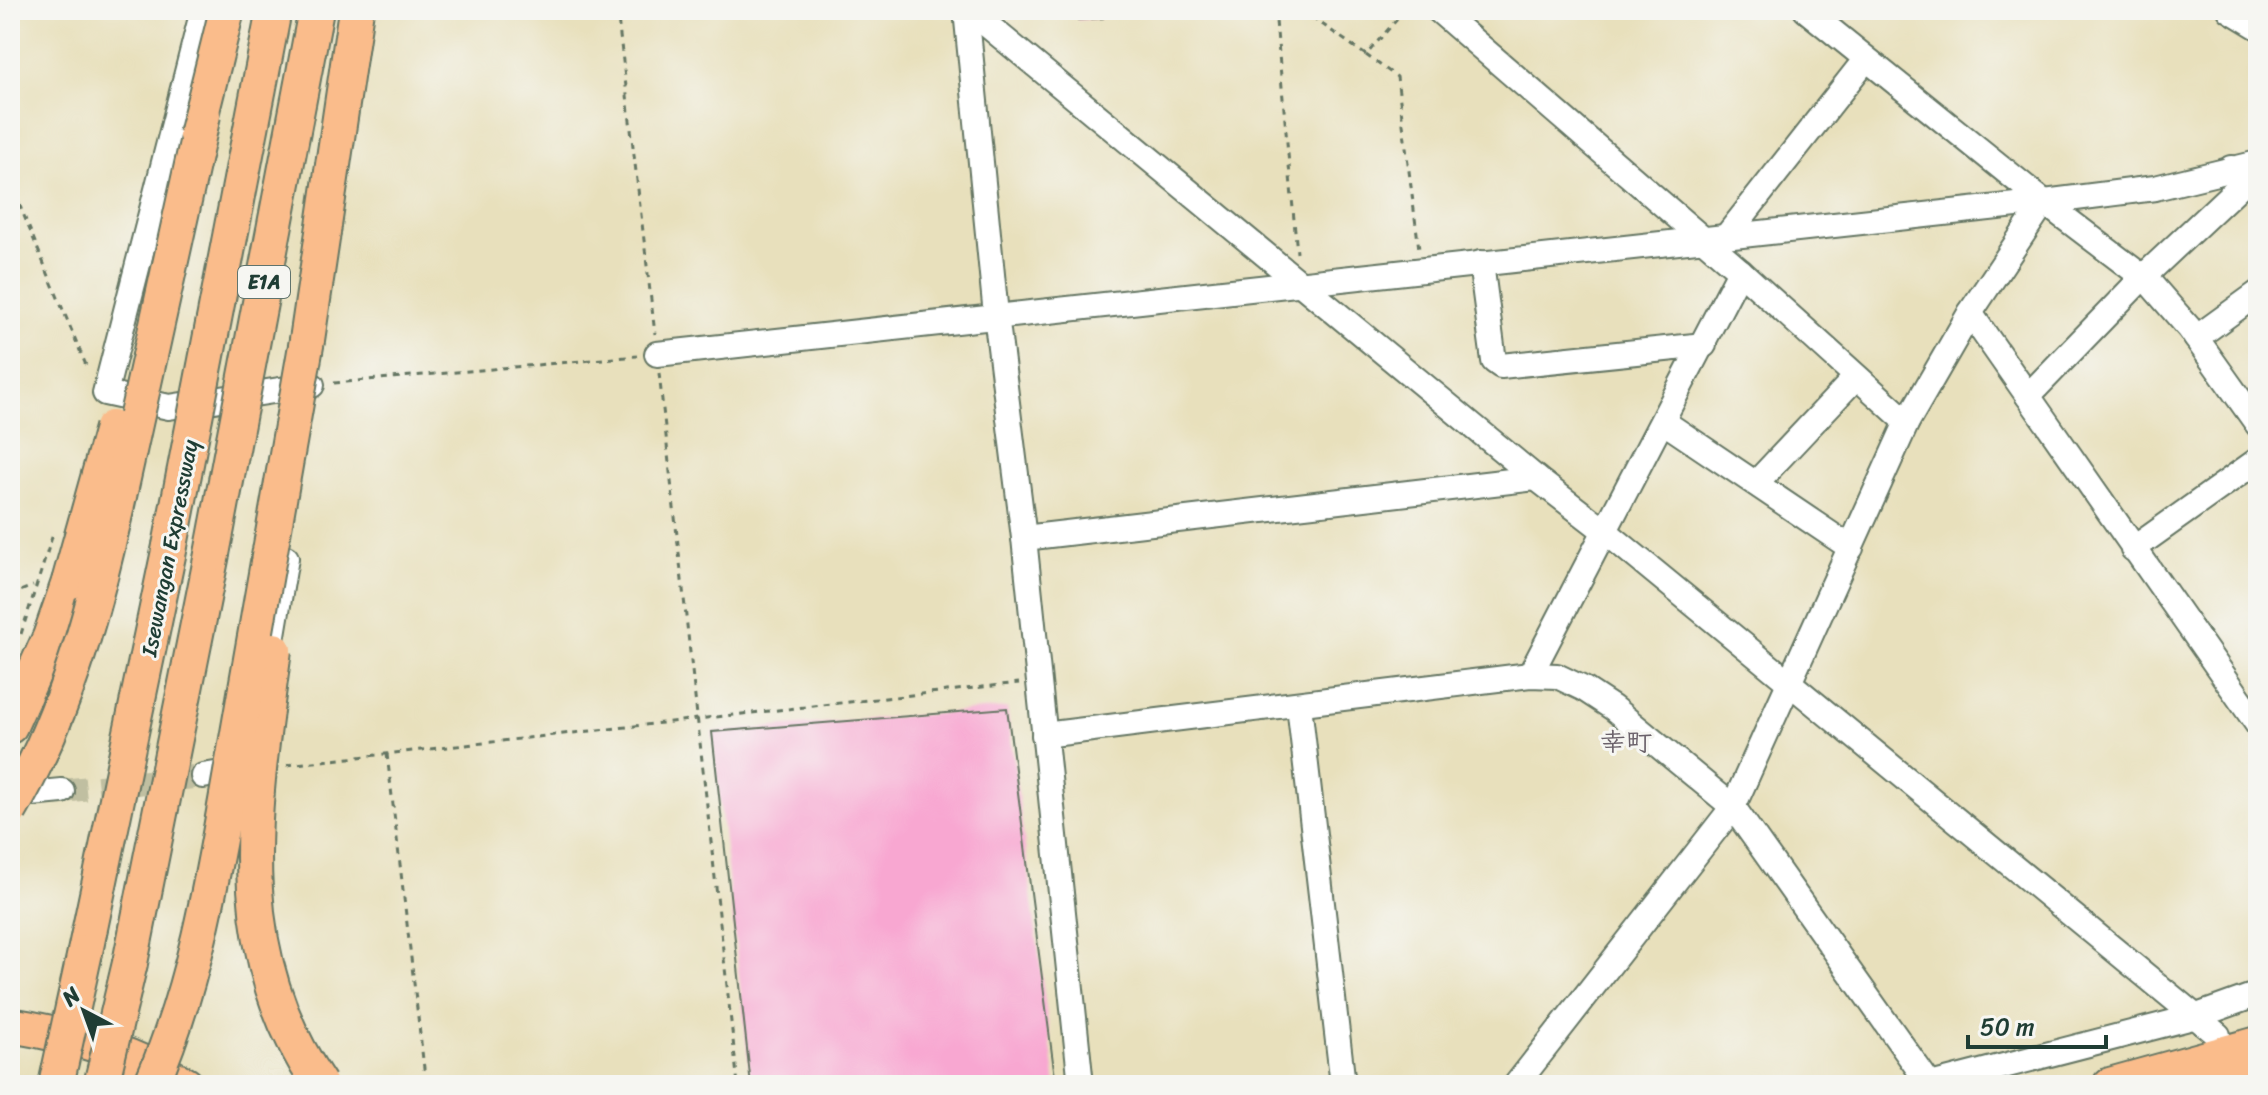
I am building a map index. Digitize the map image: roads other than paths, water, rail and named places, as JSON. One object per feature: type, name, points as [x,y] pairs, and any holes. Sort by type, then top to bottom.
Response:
[{"type":"highway","points":[[10,810],[62,705],[96,598],[227,10]]},
{"type":"highway","name":"Isewangan Expressway","points":[[56,1085],[170,546],[274,10]]},
{"type":"highway","name":"Isewangan Expressway","points":[[101,1085],[130,963],[212,554],[316,10]]},
{"type":"highway","points":[[151,1085],[165,1054],[193,959],[222,823],[307,340],[356,10]]},
{"type":"highway","points":[[10,726],[50,637],[69,582],[148,289],[203,115]]},
{"type":"highway","points":[[307,340],[286,562],[254,804],[252,871],[266,967],[283,1017],[303,1059],[320,1085]]},
{"type":"highway","points":[[10,1025],[49,1032],[128,1054],[186,1085]]},
{"type":"highway","points":[[2110,1085],[2258,1044]]},
{"type":"highway","points":[[2213,1085],[2258,1070]]},
{"type":"street","points":[[203,10],[105,393],[169,407],[314,385]]},
{"type":"street","points":[[311,1085],[296,1064],[272,1010],[251,923],[248,888],[251,768],[314,385],[369,10]]},
{"type":"street","points":[[968,10],[2218,1035]]},
{"type":"street","points":[[968,10],[996,315],[1024,538],[1081,1085]]},
{"type":"street","points":[[1438,10],[1740,271],[1907,422]]},
{"type":"street","points":[[1806,10],[2044,202],[2143,277],[2196,338],[2258,425]]},
{"type":"street","points":[[2230,10],[2258,27]]},
{"type":"street","points":[[1726,237],[1866,59]]},
{"type":"street","points":[[657,354],[2248,177]]},
{"type":"street","points":[[2028,396],[2143,277],[2248,177]]},
{"type":"street","points":[[1516,1085],[1733,807],[1907,422],[1970,313],[2044,202]]},
{"type":"street","points":[[1481,263],[1494,361],[1501,366],[1704,345]]},
{"type":"street","points":[[1530,675],[1740,271]]},
{"type":"street","points":[[2196,338],[2258,293]]},
{"type":"street","points":[[1970,313],[2258,725]]},
{"type":"street","points":[[1756,483],[1856,377]]},
{"type":"street","points":[[1664,422],[1851,548]]},
{"type":"street","points":[[2133,549],[2258,460]]},
{"type":"street","points":[[1024,538],[1536,478]]},
{"type":"street","points":[[1044,735],[1530,675],[1557,676],[1613,708],[1733,807],[1930,1085],[2197,1016],[2258,994]]},
{"type":"street","points":[[1299,705],[1343,1085]]},
{"type":"street","points":[[203,776],[251,768]]},
{"type":"street","points":[[10,796],[62,791]]},
{"type":"tunnel","points":[[62,791],[203,776]]},
{"type":"district","name":"幸町","points":[[1626,742]]}]
